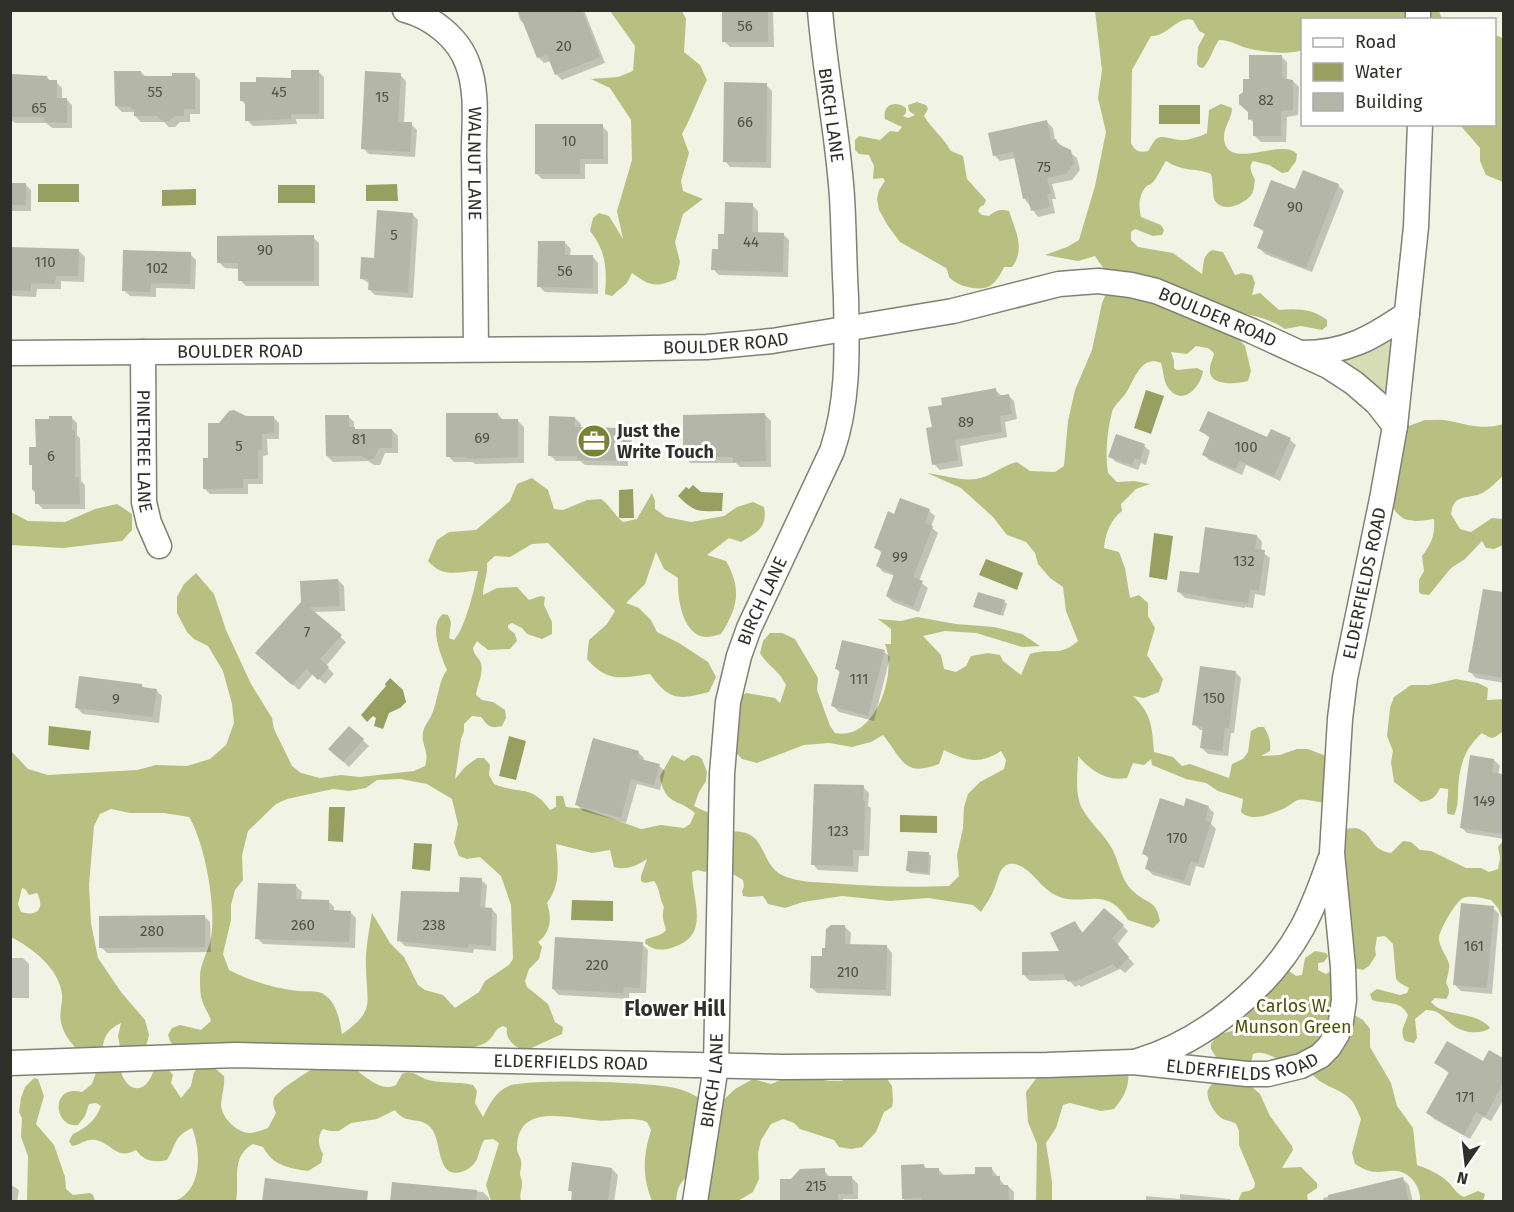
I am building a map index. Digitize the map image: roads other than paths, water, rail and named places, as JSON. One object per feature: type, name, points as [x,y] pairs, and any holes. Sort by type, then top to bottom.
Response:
[{"type":"street","name":"WALNUT LANE","points":[[405,10],[424,17],[452,39],[462,52],[471,74],[476,349]]},
{"type":"street","name":"BIRCH LANE","points":[[695,1202],[716,1066],[722,774],[728,702],[739,656],[749,628],[832,451],[841,426],[847,380],[842,195],[823,58],[820,10]]},
{"type":"street","name":"ELDERFIELDS ROAD","points":[[10,1063],[236,1054],[716,1066],[1036,1065],[1132,1062],[1268,1074],[1301,1066],[1320,1056],[1329,1047],[1341,1021],[1344,990],[1332,853],[1340,719],[1345,678],[1395,426],[1416,227],[1420,126]]},
{"type":"street","name":"BOULDER ROAD","points":[[10,353],[594,349],[728,345],[952,311],[1059,284],[1098,281],[1156,291],[1328,366],[1354,383],[1377,403],[1395,426]]},
{"type":"street","points":[[1301,353],[1325,353],[1348,348],[1379,333],[1407,314]]},
{"type":"street","name":"PINETREE LANE","points":[[143,352],[144,502],[149,523],[159,546]]},
{"type":"street","name":"ELDERFIELDS ROAD","points":[[1132,1062],[1164,1051],[1212,1024],[1272,971],[1292,944],[1308,916],[1332,853]]},
{"type":"water","points":[[1159,105],[1200,105],[1200,124],[1159,124]]},
{"type":"water","points":[[38,184],[79,184],[79,202],[38,202]]},
{"type":"water","points":[[397,184],[398,201],[366,201],[366,185]]},
{"type":"water","points":[[278,185],[315,185],[315,203],[278,203]]},
{"type":"water","points":[[196,189],[196,205],[162,206],[162,190]]},
{"type":"water","points":[[1146,390],[1164,396],[1151,434],[1134,428]]},
{"type":"water","points":[[693,485],[701,492],[723,493],[722,511],[694,509],[678,496],[686,487],[689,489]]},
{"type":"water","points":[[633,489],[634,518],[619,518],[619,490]]},
{"type":"water","points":[[1154,533],[1173,536],[1167,580],[1149,577]]},
{"type":"water","points":[[986,559],[1023,573],[1017,590],[979,575]]},
{"type":"water","points":[[390,678],[403,690],[406,702],[389,713],[383,729],[374,726],[376,718],[373,716],[367,722],[361,715]]},
{"type":"water","points":[[49,726],[91,731],[89,750],[48,745]]},
{"type":"water","points":[[509,736],[526,741],[516,780],[499,776]]},
{"type":"water","points":[[329,807],[345,807],[343,842],[328,841]]},
{"type":"water","points":[[900,815],[937,816],[937,833],[900,832]]},
{"type":"water","points":[[414,843],[432,844],[430,871],[412,869]]},
{"type":"water","points":[[572,900],[613,901],[613,921],[571,920]]},
{"type":"place","name":"Just the Write Touch","points":[[594,441]]},
{"type":"district","name":"Flower Hill","points":[[675,1009]]},
{"type":"park label","name":"Carlos W. Munson Green","points":[[1293,1016]]}]
